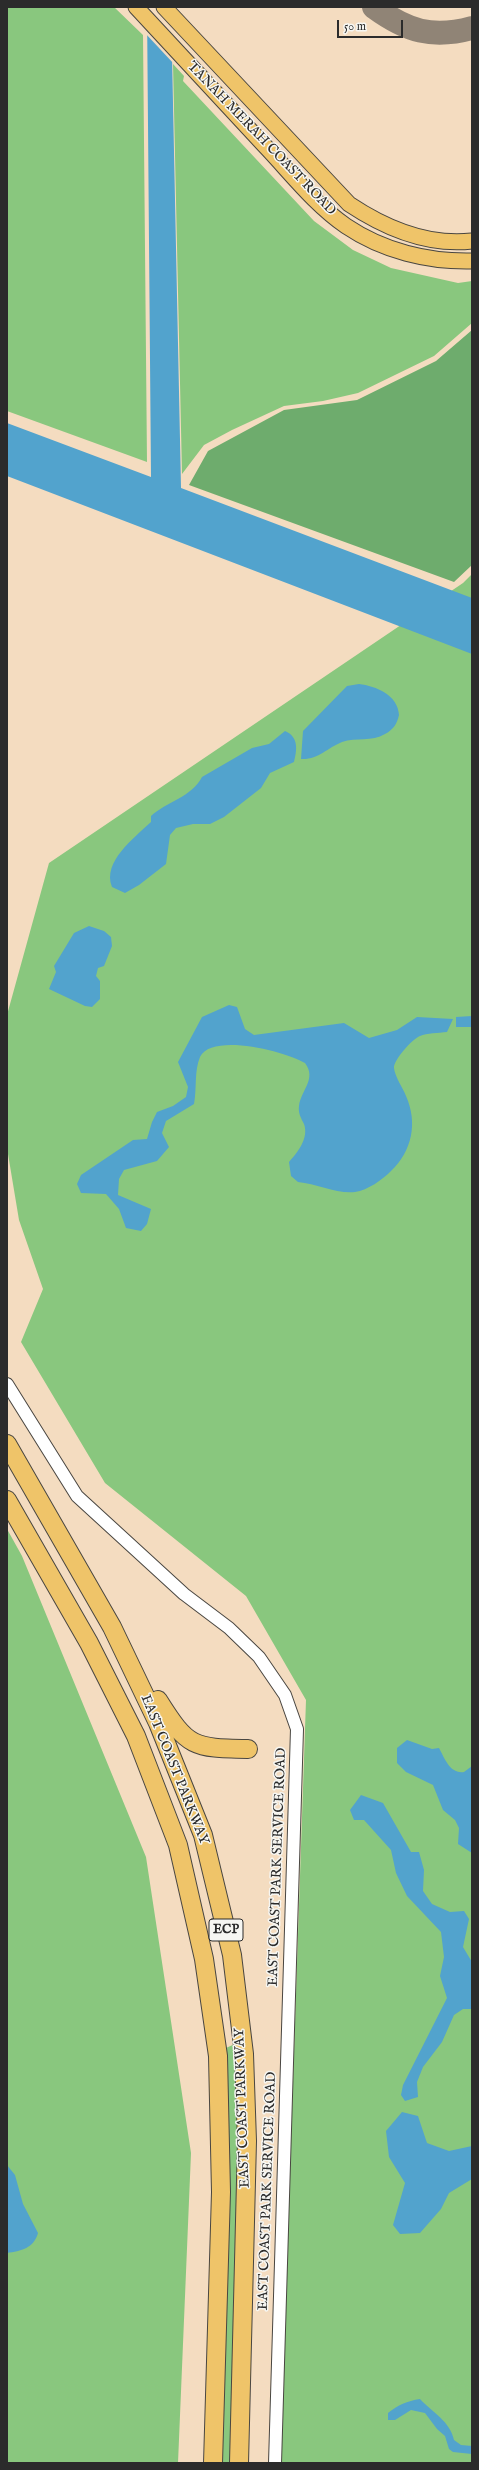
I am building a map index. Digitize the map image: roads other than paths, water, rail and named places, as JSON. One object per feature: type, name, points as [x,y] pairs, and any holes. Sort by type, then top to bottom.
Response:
[{"type":"highway","name":"EAST COAST PARKWAY","points":[[7,1444],[112,1627],[158,1723],[203,1835],[232,1955],[244,2054],[247,2141],[246,2258],[240,2463]]},
{"type":"highway","name":"EAST COAST PARKWAY","points":[[7,1500],[90,1643],[136,1736],[178,1845],[204,1959],[218,2056],[221,2192],[213,2463]]},
{"type":"highway","points":[[112,1627],[180,1733],[201,1747],[248,1750]]},
{"type":"highway","points":[[246,2258],[260,2144]]},
{"type":"main road","name":"TANAH MERAH COAST ROAD","points":[[136,7],[302,186],[345,225],[365,237],[412,255],[433,260],[472,261]]},
{"type":"main road","name":"TANAH MERAH COAST ROAD","points":[[164,7],[349,204],[367,216],[421,238],[472,241]]},
{"type":"street","name":"EAST COAST PARK SERVICE ROAD","points":[[7,1384],[77,1496],[184,1594],[229,1628],[259,1657],[285,1695],[297,1729],[275,2463]]},
{"type":"water","points":[[147,7],[171,7],[181,488],[472,598],[472,654],[7,476],[7,423],[151,477]]},
{"type":"water","points":[[359,684],[379,689],[395,702],[399,715],[394,726],[390,731],[375,738],[342,742],[317,756],[301,759],[303,731],[347,686]]},
{"type":"water","points":[[285,731],[295,740],[296,753],[294,762],[270,773],[261,788],[224,817],[210,824],[193,824],[176,828],[170,835],[166,864],[139,885],[125,893],[112,887],[110,878],[111,869],[115,860],[121,851],[151,822],[151,816],[192,790],[202,777],[252,748],[269,744]]},
{"type":"water","points":[[89,926],[104,931],[111,937],[112,946],[104,966],[98,968],[96,976],[100,981],[100,999],[92,1007],[85,1006],[49,989],[56,972],[54,966],[74,933]]},
{"type":"water","points":[[229,1005],[237,1007],[245,1029],[254,1035],[344,1023],[369,1038],[397,1030],[417,1017],[453,1019],[447,1032],[420,1036],[408,1046],[397,1060],[394,1068],[397,1079],[410,1106],[412,1116],[411,1136],[408,1146],[398,1163],[379,1181],[370,1187],[355,1192],[341,1192],[298,1182],[291,1176],[289,1162],[302,1144],[305,1134],[304,1124],[299,1109],[300,1100],[309,1079],[308,1069],[305,1063],[283,1054],[250,1046],[219,1046],[207,1050],[200,1057],[198,1062],[194,1104],[166,1121],[162,1133],[169,1147],[157,1161],[124,1170],[119,1179],[118,1195],[151,1209],[147,1224],[141,1231],[126,1228],[119,1209],[106,1194],[81,1193],[77,1184],[81,1175],[133,1140],[147,1139],[152,1122],[157,1112],[173,1106],[186,1097],[188,1087],[178,1062],[202,1017]]},
{"type":"water","points":[[472,1016],[472,1027],[456,1027],[456,1017]]},
{"type":"water","points":[[407,1740],[432,1749],[439,1748],[448,1765],[455,1771],[464,1772],[472,1766],[472,1853],[458,1844],[459,1828],[455,1820],[443,1810],[433,1785],[406,1772],[397,1763],[397,1748]]},
{"type":"water","points":[[361,1795],[383,1803],[411,1852],[419,1852],[424,1870],[423,1891],[432,1904],[450,1912],[464,1911],[469,1919],[463,1947],[472,1962],[472,2009],[463,2009],[454,2015],[442,2042],[423,2067],[417,2082],[418,2097],[405,2101],[401,2095],[403,2085],[447,1998],[440,1976],[444,1957],[441,1932],[407,1896],[396,1873],[391,1850],[364,1820],[354,1820],[350,1810]]},
{"type":"water","points":[[402,2112],[418,2116],[427,2143],[449,2151],[472,2146],[472,2179],[449,2193],[441,2209],[420,2233],[400,2234],[393,2225],[405,2183],[389,2157],[386,2131]]},
{"type":"water","points":[[7,2165],[15,2175],[23,2204],[38,2233],[33,2242],[26,2248],[7,2253]]},
{"type":"water","points":[[420,2399],[445,2422],[452,2433],[454,2440],[461,2445],[472,2446],[472,2454],[453,2452],[449,2449],[445,2436],[437,2429],[425,2413],[411,2410],[395,2420],[388,2420],[388,2413],[395,2408],[407,2402]]}]
